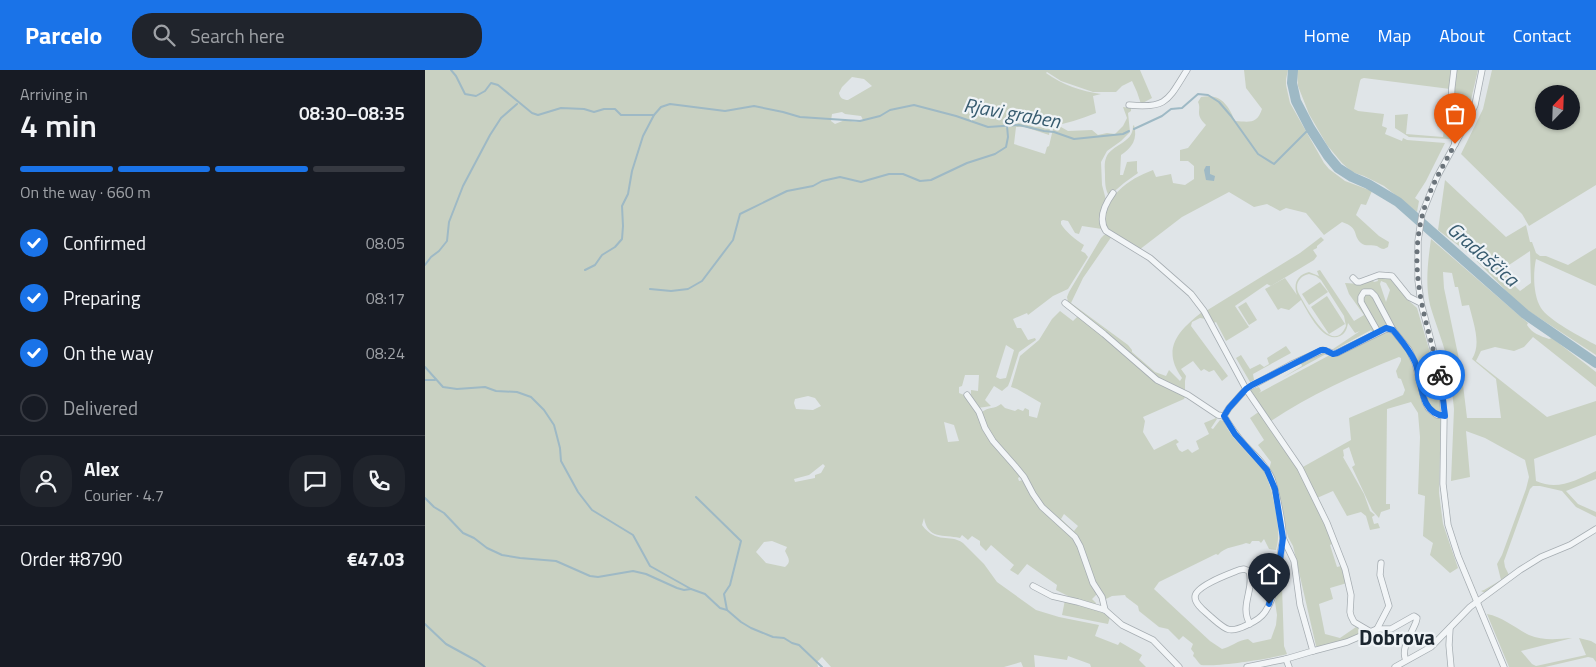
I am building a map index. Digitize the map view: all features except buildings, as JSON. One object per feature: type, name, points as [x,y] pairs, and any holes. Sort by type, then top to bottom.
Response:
[{"type":"street","points":[[1129,105],[1149,106],[1160,104],[1175,89],[1187,70]]},
{"type":"street","points":[[1454,70],[1451,91],[1451,124],[1455,144]]},
{"type":"street","points":[[1482,70],[1475,105],[1437,177],[1422,214],[1418,241],[1418,280],[1421,303],[1441,379],[1445,416],[1443,484],[1448,525],[1458,556],[1504,667]]},
{"type":"street","points":[[1113,193],[1103,213],[1102,223],[1106,231],[1150,258],[1191,294],[1204,311],[1246,389],[1307,481],[1327,523],[1349,582],[1351,594],[1350,612],[1354,622],[1374,630]]},
{"type":"street","points":[[1353,278],[1360,282],[1379,275],[1392,276],[1409,297],[1421,303]]},
{"type":"street","points":[[1378,332],[1361,302],[1361,296],[1364,292],[1371,292],[1375,296],[1393,330],[1409,350],[1415,363],[1425,402],[1429,409],[1433,413],[1445,416]]},
{"type":"street","points":[[1065,302],[1157,380],[1188,395],[1218,415],[1224,416],[1235,434],[1267,470],[1275,489],[1283,538],[1278,574],[1265,612],[1250,624],[1233,631],[1227,630],[1199,605],[1195,600],[1195,595],[1205,586],[1244,569],[1249,572],[1252,579],[1245,612],[1250,624]]},
{"type":"street","points":[[1224,416],[1246,389],[1292,364],[1321,350],[1333,354],[1337,353],[1386,328],[1393,330]]},
{"type":"street","points":[[967,395],[979,412],[985,428],[993,441],[1019,471],[1033,494],[1043,507],[1075,537],[1083,552],[1093,583],[1102,597],[1105,610]]},
{"type":"street","points":[[1395,667],[1431,647],[1462,614],[1520,570],[1541,557],[1570,546],[1596,529]]},
{"type":"street","points":[[1283,538],[1294,562],[1301,605],[1313,652]]},
{"type":"street","points":[[1374,630],[1389,606],[1380,575],[1381,562]]},
{"type":"street","points":[[1033,586],[1052,596],[1105,610],[1122,625],[1153,640],[1179,667]]},
{"type":"street","points":[[1247,667],[1313,652],[1347,642],[1374,630],[1391,629],[1414,616],[1417,618],[1404,649],[1403,655],[1406,660]]},
{"type":"street","points":[[1450,628],[1451,667]]},
{"type":"street","points":[[1286,659],[1289,667]]},
{"type":"green space","points":[[425,70],[1140,70],[1152,98],[1141,104],[1132,81],[1122,86],[1116,92],[1093,92],[1061,81],[1047,72],[1052,77],[1066,84],[1079,89],[1101,94],[1093,96],[1096,113],[1051,126],[1016,119],[1005,122],[1004,126],[1007,128],[1018,123],[1050,129],[1049,135],[1025,127],[1016,127],[1014,144],[1045,154],[1053,129],[1061,127],[1068,131],[1092,130],[1098,135],[1115,134],[1123,126],[1127,118],[1123,107],[1131,108],[1131,111],[1128,113],[1130,132],[1107,151],[1101,162],[1102,185],[1106,200],[1100,222],[1102,229],[1082,226],[1079,234],[1075,233],[1068,221],[1061,221],[1065,230],[1084,245],[1081,251],[1088,257],[1068,289],[1053,296],[1028,315],[1027,313],[1013,319],[1017,328],[1021,328],[1028,340],[1035,338],[1036,340],[1019,352],[1008,386],[1002,391],[994,386],[985,400],[991,406],[978,408],[971,395],[971,390],[978,391],[979,375],[965,375],[962,386],[959,387],[959,393],[964,395],[977,413],[987,434],[1021,476],[1018,478],[1019,481],[1023,480],[1027,488],[1076,542],[1097,594],[1092,599],[1096,603],[1095,605],[1056,590],[1057,585],[1027,564],[1018,575],[1010,570],[1014,565],[991,545],[986,551],[980,545],[980,541],[972,536],[968,540],[962,535],[960,538],[937,535],[929,530],[924,518],[922,525],[933,535],[958,540],[963,543],[984,564],[997,582],[1036,610],[1099,625],[1095,636],[1118,645],[1120,642],[1142,655],[1139,660],[1146,667],[1091,667],[1090,664],[1068,656],[1067,660],[1034,655],[1035,667],[1023,667],[1021,662],[1004,667],[831,667],[822,657],[817,662],[818,667],[425,667]],"holes":[[[852,77],[864,79],[872,86],[848,100],[840,96],[839,93]],[[842,112],[861,116],[863,120],[856,122],[845,120],[835,124],[831,121],[832,114]],[[1006,345],[1014,350],[1006,378],[1000,379],[996,377]],[[808,396],[815,398],[821,406],[813,410],[796,409],[795,399]],[[944,422],[954,425],[959,441],[948,442]],[[823,464],[825,466],[821,473],[815,475],[815,478],[795,482],[794,479],[809,475]],[[772,541],[787,547],[785,551],[789,559],[788,563],[785,567],[766,563],[756,552],[764,542]]]},
{"type":"green space","points":[[1244,70],[1288,70],[1286,85],[1290,103],[1329,169],[1345,181],[1372,191],[1366,205],[1361,204],[1356,215],[1379,236],[1389,242],[1388,247],[1383,249],[1375,245],[1361,243],[1354,229],[1342,222],[1324,235],[1306,213],[1286,208],[1280,211],[1267,204],[1254,207],[1229,192],[1182,217],[1139,250],[1104,226],[1105,215],[1113,197],[1126,184],[1143,174],[1153,170],[1156,177],[1171,174],[1173,183],[1185,185],[1194,179],[1194,166],[1188,161],[1180,161],[1180,150],[1188,148],[1206,125],[1199,115],[1198,102],[1201,97],[1208,96],[1223,101],[1235,121],[1249,122],[1258,117],[1262,109],[1246,88]]},
{"type":"green space","points":[[1297,70],[1452,70],[1450,89],[1364,78],[1360,81],[1354,109],[1384,114],[1382,126],[1387,128],[1385,134],[1402,141],[1403,138],[1407,140],[1445,143],[1426,181],[1415,198],[1419,201],[1417,212],[1384,186],[1352,172],[1342,163],[1327,145],[1309,114],[1298,86]]},
{"type":"green space","points":[[1457,70],[1478,70],[1470,104],[1455,133],[1454,93]]},
{"type":"green space","points":[[1492,70],[1596,70],[1596,185],[1529,226],[1522,214],[1461,154],[1483,109]]},
{"type":"green space","points":[[1408,114],[1406,134],[1443,137],[1446,117],[1449,117],[1450,139],[1409,137],[1395,128],[1395,115]]},
{"type":"green space","points":[[1134,125],[1135,139],[1121,155],[1120,175],[1123,175],[1127,162],[1137,161],[1138,173],[1110,195],[1105,184],[1106,158],[1112,150],[1129,137]]},
{"type":"green space","points":[[1445,180],[1506,237],[1526,225],[1530,242],[1532,242],[1536,253],[1540,256],[1546,256],[1568,265],[1596,248],[1596,286],[1536,259],[1534,277],[1536,297],[1541,308],[1558,323],[1596,345],[1596,355],[1521,306],[1471,255],[1438,230]],"holes":[[[1530,251],[1531,283],[1520,291],[1508,279],[1506,267]]]},
{"type":"green space","points":[[1108,234],[1112,236],[1083,278],[1071,303],[1128,345],[1132,352],[1155,372],[1166,376],[1169,370],[1180,381],[1182,378],[1173,358],[1175,341],[1186,326],[1202,312],[1206,319],[1200,318],[1192,322],[1191,326],[1228,376],[1222,381],[1214,370],[1209,372],[1204,369],[1201,371],[1193,361],[1181,369],[1186,376],[1184,391],[1160,380],[1068,302],[1069,292],[1101,238]]},
{"type":"green space","points":[[1321,237],[1324,240],[1313,250],[1317,256],[1314,260],[1271,286],[1267,284],[1235,306],[1249,327],[1226,341],[1216,322],[1212,324],[1206,311],[1300,253]]},
{"type":"green space","points":[[1431,239],[1528,323],[1527,325],[1531,330],[1542,337],[1552,338],[1596,372],[1596,387],[1533,337],[1524,347],[1514,351],[1495,347],[1481,351],[1476,361],[1547,417],[1596,401],[1596,435],[1534,459],[1536,481],[1544,484],[1559,485],[1567,483],[1596,471],[1596,479],[1566,491],[1578,504],[1596,512],[1596,517],[1576,507],[1562,491],[1533,486],[1530,489],[1504,561],[1509,575],[1485,593],[1481,591],[1501,580],[1497,564],[1502,555],[1529,477],[1525,460],[1485,438],[1466,431],[1470,477],[1451,481],[1454,409],[1450,373],[1461,368],[1467,418],[1501,418],[1496,379],[1472,359],[1477,340],[1469,305],[1462,306],[1458,287],[1455,287],[1452,273],[1443,272],[1444,288],[1460,364],[1451,369],[1449,368],[1428,297],[1427,272]]},
{"type":"green space","points":[[1320,270],[1354,321],[1364,315],[1349,294],[1345,283],[1360,284],[1372,280],[1374,282],[1378,281],[1377,278],[1384,276],[1391,278],[1408,300],[1417,308],[1431,356],[1441,413],[1439,493],[1443,524],[1458,568],[1450,573],[1430,555],[1433,543],[1423,536],[1425,496],[1418,494],[1420,437],[1418,413],[1411,402],[1387,409],[1386,504],[1390,504],[1390,509],[1381,512],[1379,518],[1372,510],[1352,467],[1355,465],[1349,447],[1343,450],[1343,457],[1364,494],[1370,511],[1375,515],[1372,517],[1374,524],[1378,523],[1380,528],[1370,530],[1366,516],[1361,512],[1347,516],[1333,491],[1317,498],[1301,468],[1351,440],[1349,418],[1403,395],[1405,390],[1396,371],[1401,358],[1399,357],[1382,364],[1333,386],[1271,421],[1250,390],[1259,387],[1261,391],[1259,393],[1328,356],[1335,357],[1375,337],[1371,330],[1333,349],[1360,331],[1355,333],[1348,323],[1346,331],[1342,335],[1334,337],[1328,335],[1312,319],[1301,300],[1289,310],[1281,308],[1278,310],[1265,289],[1285,278],[1297,295],[1295,287],[1297,280],[1301,275],[1309,272],[1319,276],[1317,271]],"holes":[[[1309,274],[1321,280],[1344,316],[1346,326],[1340,334],[1334,336],[1327,333],[1313,318],[1299,294],[1298,281]],[[1381,281],[1386,283],[1390,290],[1386,302],[1380,284]]]},
{"type":"green space","points":[[1320,282],[1328,292],[1309,305],[1302,294]]},
{"type":"green space","points":[[1327,296],[1345,324],[1329,334],[1311,307]]},
{"type":"green space","points":[[1246,302],[1257,320],[1249,325],[1238,307]]},
{"type":"green space","points":[[1060,311],[1073,321],[1079,315],[1153,379],[1186,395],[1184,399],[1143,417],[1145,421],[1143,432],[1154,450],[1176,439],[1179,442],[1176,444],[1179,450],[1182,452],[1188,449],[1192,453],[1199,449],[1196,441],[1209,434],[1204,423],[1216,418],[1211,428],[1213,429],[1220,420],[1224,421],[1236,440],[1263,470],[1272,493],[1276,514],[1278,541],[1276,550],[1269,549],[1264,539],[1261,543],[1259,541],[1252,541],[1250,544],[1246,543],[1228,548],[1218,555],[1216,554],[1159,582],[1154,589],[1210,641],[1222,649],[1248,639],[1253,643],[1271,639],[1276,625],[1275,602],[1280,584],[1282,586],[1284,646],[1287,654],[1243,662],[1201,665],[1193,656],[1194,653],[1191,649],[1193,644],[1183,636],[1179,640],[1168,629],[1159,627],[1139,611],[1138,606],[1125,595],[1112,596],[1106,599],[1096,585],[1083,549],[1043,505],[987,428],[982,412],[1001,404],[1005,408],[1015,411],[1018,409],[1023,411],[1025,408],[1029,410],[1029,416],[1037,418],[1041,403],[1011,387],[1020,356],[1039,340],[1052,319]],"holes":[[[1064,514],[1078,526],[1074,531],[1061,519]]]},
{"type":"green space","points":[[1286,346],[1291,353],[1253,374],[1254,380],[1250,382],[1236,358],[1241,355],[1250,369],[1260,364],[1264,367],[1269,364],[1267,358]]},
{"type":"green space","points":[[1323,353],[1326,354],[1282,378],[1302,366],[1301,363]]},
{"type":"green space","points":[[1260,411],[1299,468],[1325,524],[1337,567],[1341,566],[1347,583],[1330,588],[1333,599],[1319,604],[1325,634],[1340,638],[1356,627],[1364,632],[1353,639],[1319,647],[1316,646],[1293,546],[1288,537],[1269,470],[1271,462],[1258,445],[1264,440],[1250,418]]},
{"type":"green space","points":[[1065,600],[1104,613],[1110,617],[1108,624],[1062,615]]},
{"type":"green space","points":[[1487,614],[1504,620],[1534,637],[1551,639],[1572,638],[1521,651],[1536,666],[1586,655],[1579,638],[1596,644],[1596,662],[1593,658],[1588,657],[1545,667],[1509,667]]},
{"type":"water","points":[[1206,166],[1210,166],[1210,174],[1215,176],[1214,181],[1206,180],[1204,170]]},
{"type":"waterway","name":"Rjavi graben","points":[[451,70],[465,94],[476,96],[485,91],[491,83],[498,85],[532,113],[538,115],[561,108],[584,109],[594,112],[604,109],[615,109],[621,115],[654,115],[661,107],[670,104],[725,111],[754,106],[800,117],[860,121],[880,116],[890,110],[914,105],[988,127],[1019,125],[1054,132],[1074,139],[1123,134],[1129,131]]},
{"type":"waterway","name":"Gradaščica","points":[[1293,70],[1292,83],[1296,101],[1310,128],[1338,168],[1398,202],[1525,314],[1596,363]]},
{"type":"waterway","name":"Rjavi graben","points":[[1134,129],[1162,116],[1171,109],[1182,108],[1198,94],[1208,95],[1219,102],[1231,116],[1258,154],[1274,164],[1310,128]]},
{"type":"waterway","points":[[425,265],[447,241],[449,222],[463,186],[490,135],[501,118],[517,104]]},
{"type":"waterway","points":[[585,270],[595,265],[602,255],[615,247],[622,239],[622,206],[628,194],[632,171],[643,136],[654,115]]},
{"type":"waterway","points":[[650,289],[671,291],[688,289],[702,281],[733,240],[740,214],[787,191],[813,186],[822,181],[840,177],[861,182],[889,174],[903,174],[920,181],[931,180],[967,163],[995,154],[1006,147],[1008,137],[1007,126]]},
{"type":"waterway","points":[[425,367],[443,387],[457,389],[485,387],[496,391],[517,392],[531,397],[544,410],[554,425],[561,461],[578,492],[592,510],[633,535],[650,566],[691,589],[705,594],[720,608],[727,610],[751,628],[773,637],[784,638],[799,645],[822,667]]},
{"type":"waterway","points":[[425,380],[435,380]]},
{"type":"waterway","points":[[696,497],[741,541],[730,585],[724,594],[727,610]]},
{"type":"waterway","points":[[425,498],[444,513],[463,533],[502,555],[556,561],[590,576],[598,577],[633,571],[646,574],[677,588],[691,589]]},
{"type":"waterway","points":[[425,624],[446,644],[485,667]]},
{"type":"way so far","points":[[1440,375],[1421,303],[1418,280],[1418,241],[1422,214],[1429,195],[1455,144]]},
{"type":"district","name":"Dobrova","points":[[1397,638]]},
{"type":"route","points":[[1269,604],[1281,562],[1283,538],[1275,489],[1267,470],[1229,426],[1224,416],[1229,408],[1246,389],[1292,364],[1321,350],[1333,354],[1337,353],[1386,328],[1393,330],[1409,350],[1415,363],[1425,402],[1429,409],[1433,413],[1445,416],[1440,375]]}]
